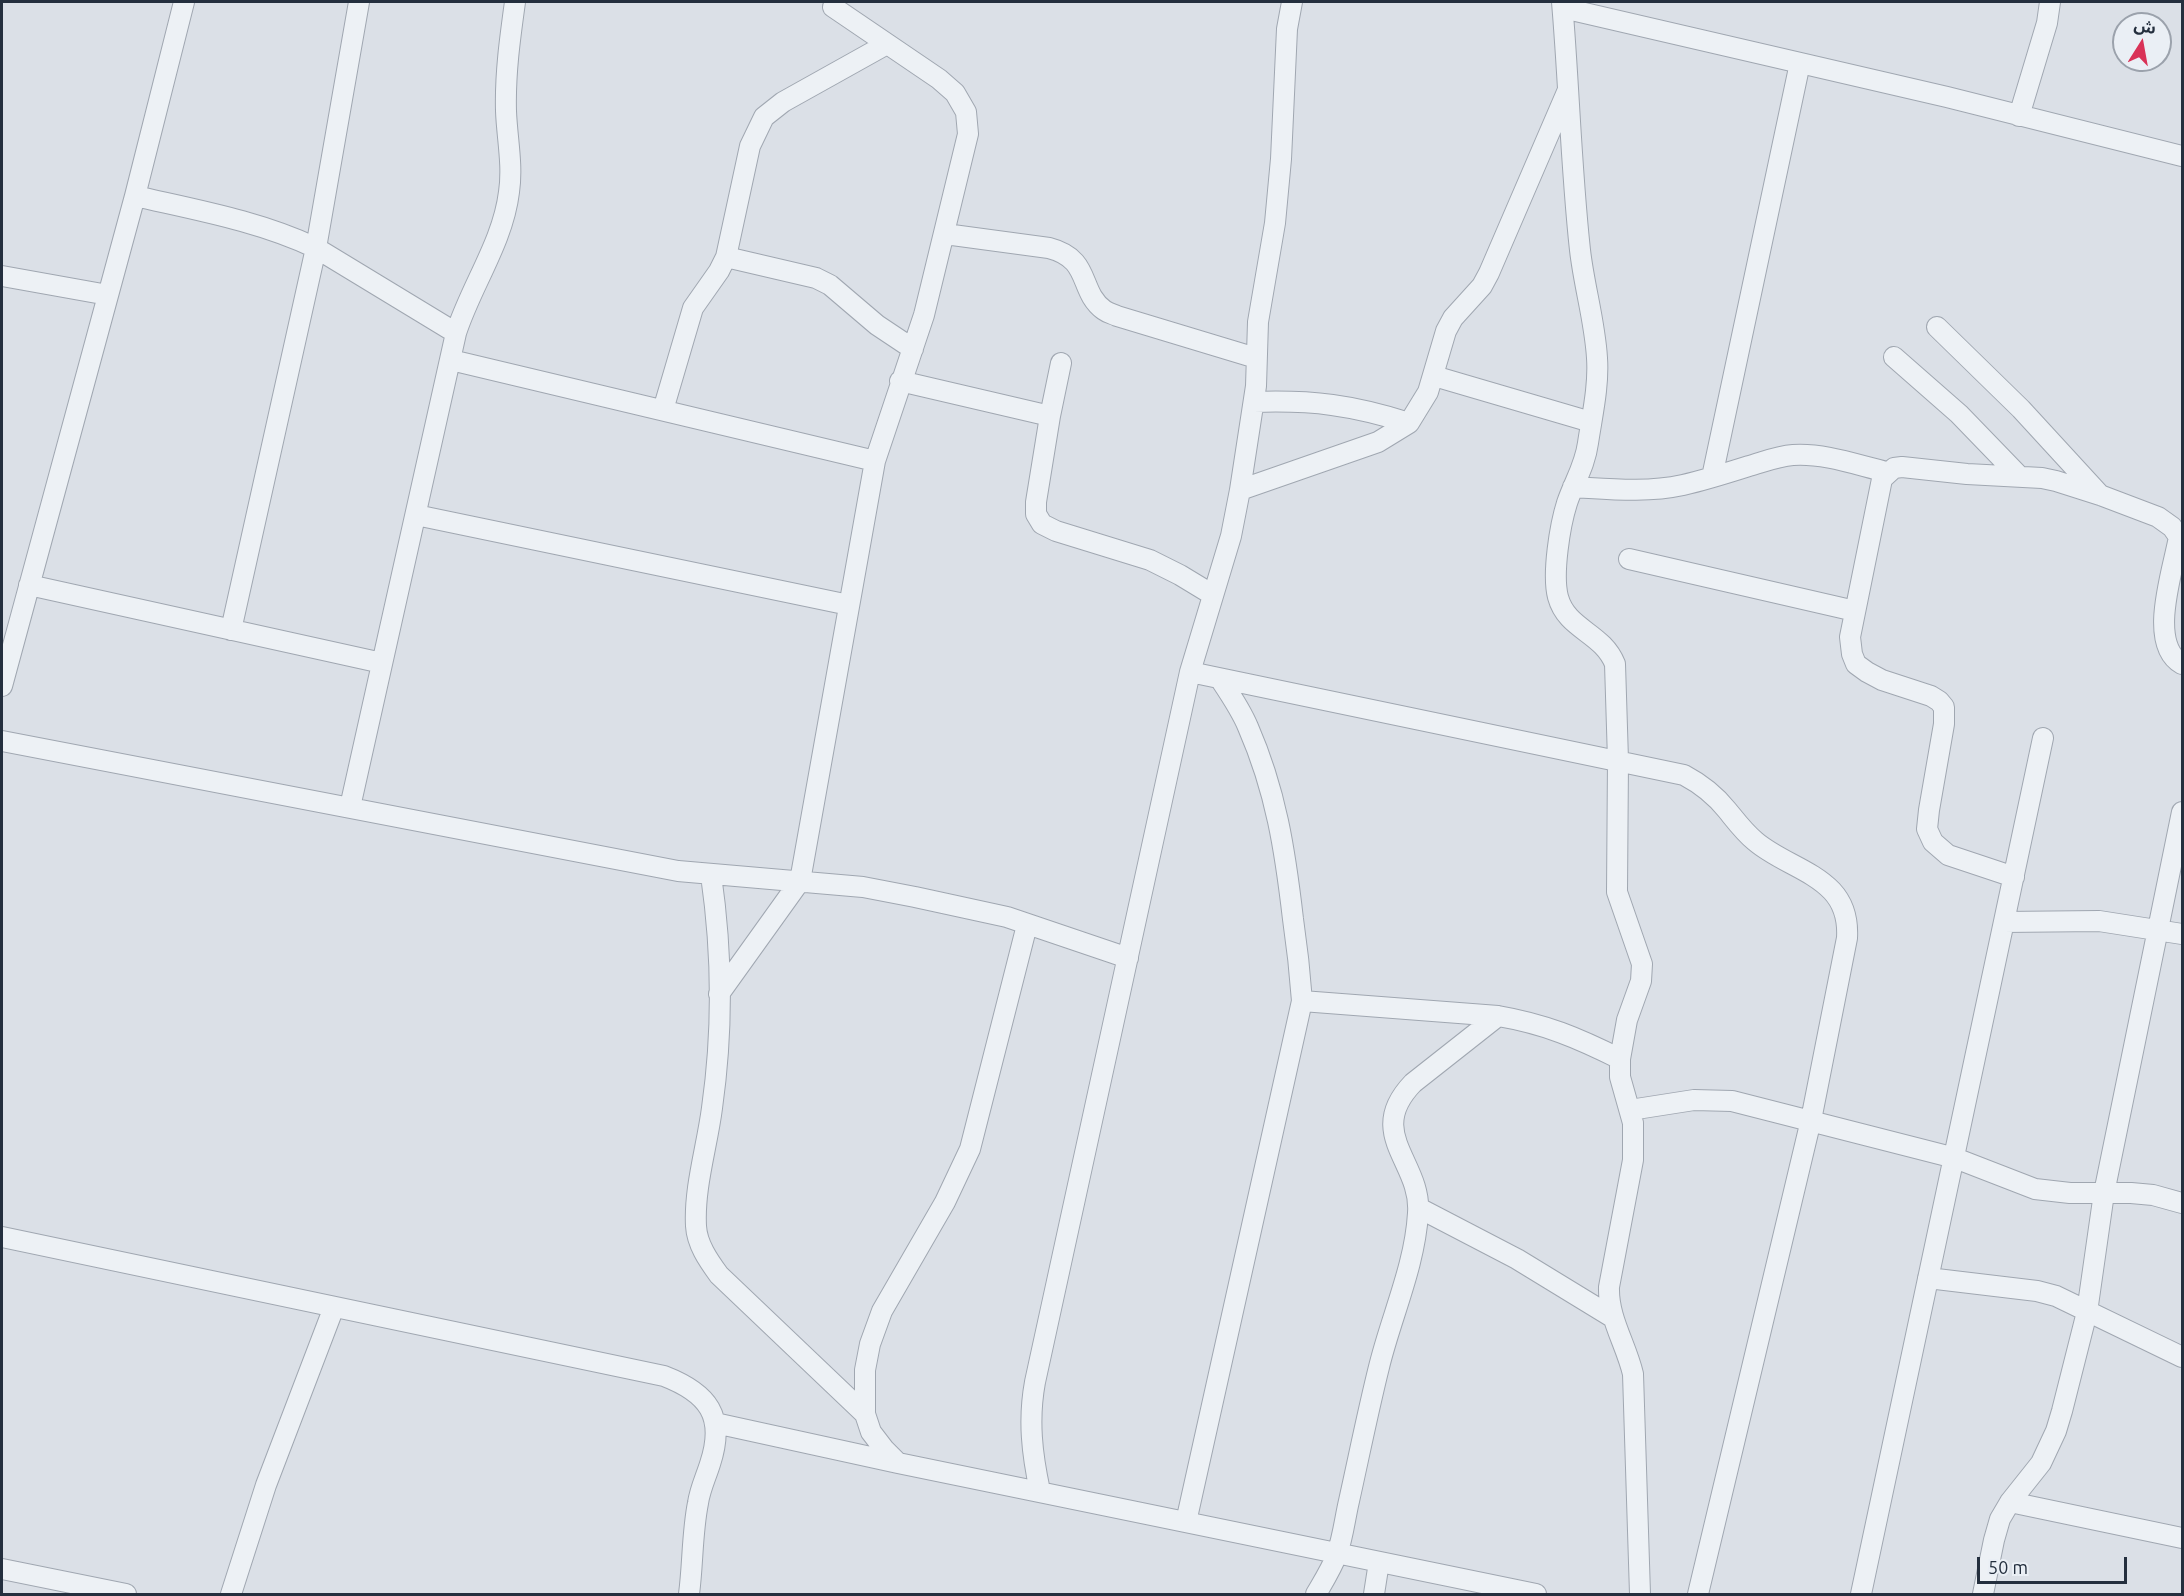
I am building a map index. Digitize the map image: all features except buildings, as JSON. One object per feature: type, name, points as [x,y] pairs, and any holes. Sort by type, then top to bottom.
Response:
[{"type":"street","points":[[2,686],[135,196],[184,2]]},
{"type":"street","points":[[231,630],[316,248],[359,2]]},
{"type":"street","points":[[350,807],[456,333],[504,218],[509,194],[511,167],[506,111],[509,43],[514,2]]},
{"type":"street","points":[[1040,1491],[1030,1436],[1031,1400],[1190,672],[1231,536],[1240,490],[1254,402],[1258,322],[1275,223],[1281,159],[1287,29],[1292,2]]},
{"type":"street","points":[[2019,116],[2048,23],[2050,2]]},
{"type":"street","points":[[1640,1594],[1633,1374],[1627,1350],[1612,1317],[1609,1287],[1634,1160],[1630,1110],[1620,1077],[1620,1059],[1627,1020],[1641,981],[1642,964],[1617,892],[1618,760],[1615,664],[1602,643],[1576,625],[1565,612],[1558,597],[1556,580],[1559,538],[1567,502],[1586,458],[1598,357],[1580,251],[1563,5],[2182,156]]},
{"type":"street","points":[[719,994],[800,881],[875,461],[900,381],[913,349],[945,234],[968,134],[966,112],[955,93],[939,79],[834,7]]},
{"type":"street","points":[[663,410],[693,308],[726,257],[750,146],[764,117],[783,102],[887,44]]},
{"type":"street","points":[[1712,477],[1800,63]]},
{"type":"street","points":[[1240,490],[1378,442],[1409,423],[1428,392],[1446,331],[1453,318],[1482,286],[1489,273],[1569,89]]},
{"type":"street","points":[[135,196],[261,226],[292,236],[316,248],[456,333]]},
{"type":"street","points":[[945,234],[1049,248],[1063,252],[1081,270],[1095,300],[1104,310],[1117,316],[1256,358]]},
{"type":"street","points":[[726,257],[816,278],[830,285],[877,326],[913,349]]},
{"type":"street","points":[[2,276],[108,295]]},
{"type":"street","points":[[1937,327],[2021,409],[2100,495]]},
{"type":"street","points":[[1894,357],[1959,414],[2019,476]]},
{"type":"street","points":[[451,360],[875,461]]},
{"type":"street","points":[[1061,363],[1035,502],[1036,514],[1042,524],[1056,531],[1157,563],[1213,595]]},
{"type":"street","points":[[1434,376],[1591,422]]},
{"type":"street","points":[[900,381],[1050,416]]},
{"type":"street","points":[[1254,402],[1293,401],[1333,404],[1372,411],[1409,423]]},
{"type":"street","points":[[1574,487],[1647,491],[1712,477],[1772,458],[1792,455],[1830,458],[1887,472]]},
{"type":"street","points":[[2014,877],[1948,855],[1933,842],[1927,829],[1944,724],[1944,707],[1931,696],[1882,680],[1856,664],[1852,654],[1850,638],[1855,611],[1880,486],[1887,472],[1902,467],[2049,480],[2100,495],[2158,517],[2172,527],[2179,537],[2163,620],[2163,636],[2167,648],[2176,661],[2182,664]]},
{"type":"street","points":[[416,515],[849,605]]},
{"type":"street","points":[[1629,559],[1855,611]]},
{"type":"street","points":[[29,585],[382,663]]},
{"type":"street","points":[[1190,672],[1684,775],[1701,784],[1716,798],[1755,842],[1813,877],[1832,891],[1842,905],[1848,921],[1847,938],[1811,1120],[1698,1594]]},
{"type":"street","points":[[1186,1522],[1302,1001],[1290,880],[1269,781],[1247,724],[1220,679]]},
{"type":"street","points":[[1861,1594],[2043,738]]},
{"type":"street","points":[[2,741],[641,865],[711,875],[863,887],[915,897],[1007,917],[1128,958]]},
{"type":"street","points":[[1983,1594],[2000,1519],[2010,1502],[2041,1463],[2056,1431],[2088,1312],[2104,1192],[2182,812]]},
{"type":"street","points":[[711,875],[719,939],[719,1045],[712,1108],[696,1204],[696,1228],[705,1256],[719,1275],[865,1414]]},
{"type":"street","points":[[2004,922],[2099,921],[2182,934]]},
{"type":"street","points":[[898,1463],[871,1432],[865,1414],[865,1370],[870,1344],[882,1311],[945,1202],[970,1149],[1027,925]]},
{"type":"street","points":[[1302,1001],[1498,1016],[1550,1027],[1620,1059]]},
{"type":"street","points":[[1316,1594],[1337,1553],[1379,1366],[1417,1233],[1419,1208],[1394,1135],[1392,1119],[1395,1108],[1402,1095],[1413,1083],[1498,1016]]},
{"type":"street","points":[[1630,1110],[1710,1099],[1732,1101],[1955,1158],[2040,1190],[2153,1195],[2182,1203]]},
{"type":"street","points":[[1419,1208],[1518,1259],[1612,1317]]},
{"type":"street","points":[[2,1237],[664,1376],[684,1384],[699,1395],[710,1409],[715,1423],[716,1440],[695,1518],[692,1594]]},
{"type":"street","points":[[1928,1278],[2056,1296],[2182,1357]]},
{"type":"street","points":[[231,1594],[266,1485],[334,1307]]},
{"type":"street","points":[[715,1423],[898,1463],[1536,1594]]},
{"type":"street","points":[[2010,1502],[2182,1538]]},
{"type":"street","points":[[1374,1594],[1379,1562]]},
{"type":"street","points":[[2,1569],[126,1594]]}]
